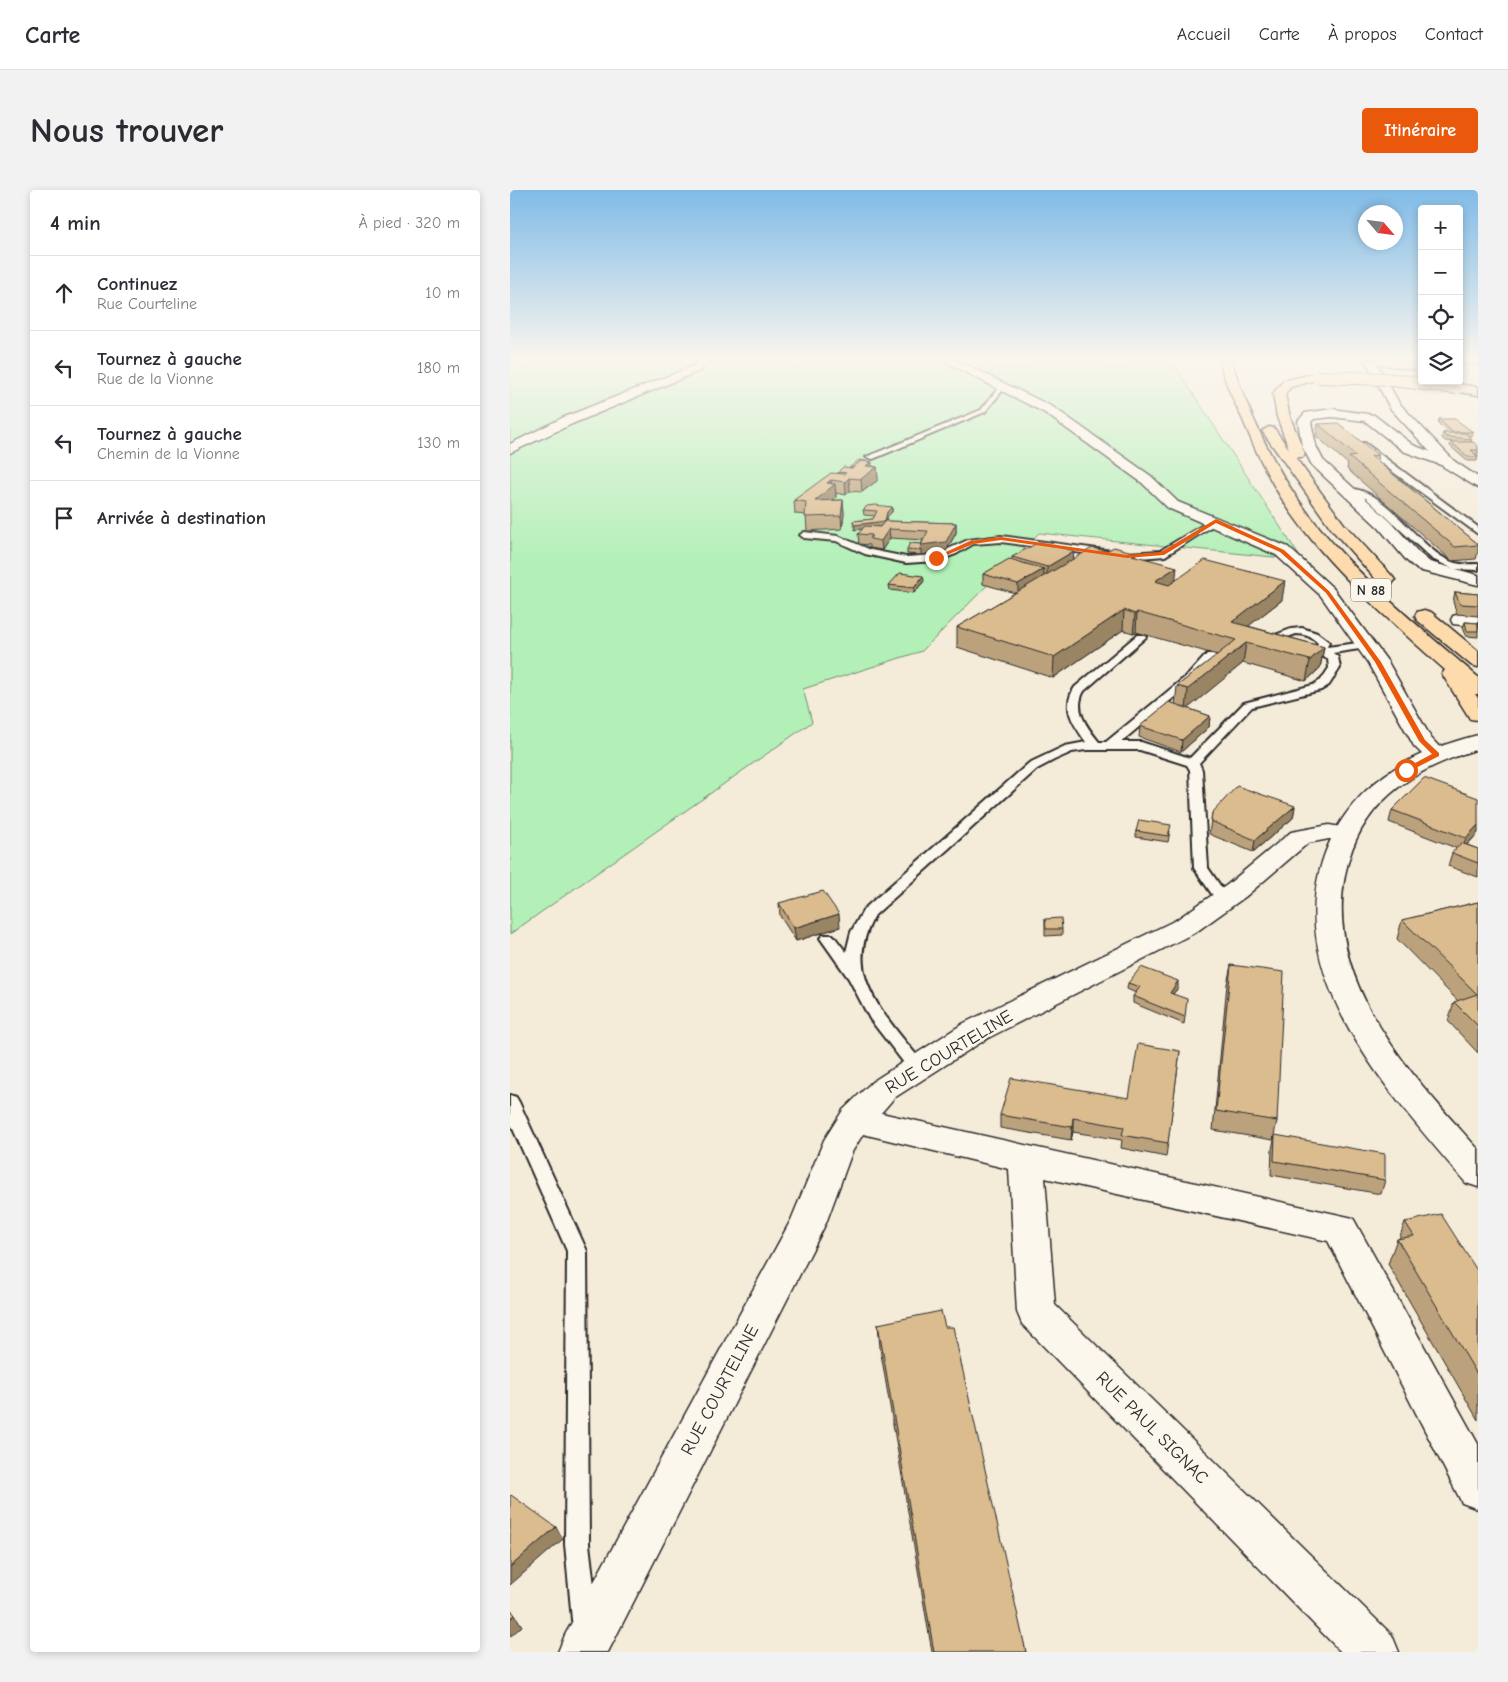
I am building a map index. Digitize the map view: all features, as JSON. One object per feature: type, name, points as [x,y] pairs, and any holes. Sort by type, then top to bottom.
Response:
[{"type":"highway","name":"N 88","points":[[1254,428],[1278,479],[1301,514],[1344,564],[1478,688]]},
{"type":"highway","name":"N 88","points":[[1268,428],[1334,521],[1367,562],[1401,594]]},
{"type":"highway","points":[[1287,428],[1334,521]]},
{"type":"highway","points":[[1414,606],[1478,661]]},
{"type":"highway","points":[[1436,650],[1478,714]]},
{"type":"street","points":[[510,449],[553,428]]},
{"type":"street","points":[[1075,428],[1146,479],[1173,505],[1216,521],[1282,551],[1327,592],[1378,662],[1422,741],[1436,755]]},
{"type":"street","points":[[1308,428],[1317,462],[1348,490],[1424,566],[1478,580]]},
{"type":"street","points":[[1384,428],[1408,448],[1449,464]]},
{"type":"street","points":[[1416,428],[1449,464],[1478,484]]},
{"type":"street","points":[[1470,745],[1436,755],[1385,784],[1353,820],[1344,834],[1335,858],[1327,901],[1329,936],[1338,975],[1360,1019],[1390,1067],[1438,1128],[1478,1173]]},
{"type":"street","name":"RUE COURTELINE","points":[[585,1647],[808,1223],[836,1149],[855,1118],[883,1090],[975,1031],[1186,926],[1223,900],[1300,837],[1329,832],[1344,834]]},
{"type":"street","points":[[855,1118],[1026,1160],[1340,1229],[1478,1487]]},
{"type":"street","name":"RUE PAUL SIGNAC","points":[[1026,1160],[1036,1312],[1375,1652]]},
{"type":"lane","points":[[870,457],[941,428]]},
{"type":"lane","points":[[1356,441],[1478,531]]},
{"type":"lane","points":[[1348,490],[1369,496],[1445,564],[1478,567]]},
{"type":"lane","points":[[804,535],[838,539],[868,552],[906,560],[941,557],[972,542],[1001,539],[1127,556],[1146,556],[1162,554],[1216,521]]},
{"type":"lane","points":[[1095,746],[1077,718],[1073,707],[1074,696],[1095,675],[1141,637]]},
{"type":"lane","points":[[1192,763],[1248,705],[1260,700],[1314,689],[1324,683],[1335,668],[1333,657],[1320,650],[1366,645]]},
{"type":"lane","points":[[1110,745],[1193,676],[1211,656]]},
{"type":"lane","points":[[1095,675],[1099,662]]},
{"type":"lane","points":[[855,976],[853,955],[858,931],[869,912],[1033,766],[1069,749],[1110,745],[1160,750],[1192,763],[1196,770],[1201,868],[1223,900]]},
{"type":"lane","points":[[828,938],[855,976],[887,1031],[917,1068]]},
{"type":"lane","points":[[510,1102],[578,1250],[577,1544],[585,1647]]},
{"type":"green space","points":[[510,428],[1216,428],[1302,560],[1039,533],[922,651],[803,689],[812,722],[510,934]]},
{"type":"building","points":[[1323,428],[1345,428],[1378,455],[1371,456],[1478,545],[1455,547],[1349,457],[1356,456]]},
{"type":"building","points":[[1448,428],[1468,428],[1473,432],[1452,432]]},
{"type":"building","points":[[1443,433],[1465,433],[1472,439],[1446,437]]},
{"type":"building","points":[[1451,442],[1473,442],[1478,446],[1478,450],[1471,450],[1478,457],[1468,457]]},
{"type":"building","points":[[859,460],[872,462],[861,461],[852,468],[849,468]]},
{"type":"building","points":[[861,461],[871,462],[866,466],[877,467],[861,479],[849,478],[845,482],[831,480],[827,483],[835,484],[815,501],[843,500],[841,516],[805,517],[806,502],[794,500],[831,473],[844,474],[846,473],[838,472],[843,467],[852,468]]},
{"type":"building","points":[[867,506],[892,507],[887,512],[885,521],[854,525],[853,521],[873,519],[877,511],[863,510]]},
{"type":"building","points":[[885,521],[956,523],[946,542],[921,545],[928,531],[889,529],[881,541],[870,539],[872,535],[858,534],[865,526],[880,527]]},
{"type":"building","points":[[1039,542],[1074,551],[1047,567],[1012,557]]},
{"type":"building","points":[[910,543],[921,544],[921,550],[907,549]]},
{"type":"building","points":[[1114,547],[1136,553],[1132,555],[1177,567],[1155,581],[1169,585],[1205,560],[1285,581],[1232,622],[1324,647],[1310,660],[1246,643],[1188,689],[1177,686],[1236,640],[1124,610],[1054,657],[957,627],[1092,548],[1106,551]]},
{"type":"building","points":[[1009,559],[1044,569],[1018,584],[983,574]]},
{"type":"building","points":[[900,573],[923,576],[914,588],[889,585]]},
{"type":"building","points":[[1455,592],[1478,594],[1478,605],[1460,604]]},
{"type":"building","points":[[1465,622],[1478,623],[1478,631],[1467,631]]},
{"type":"building","points":[[1169,702],[1210,716],[1182,740],[1140,726]]},
{"type":"building","points":[[1424,778],[1478,798],[1478,825],[1466,838],[1392,810]]},
{"type":"building","points":[[1237,786],[1295,806],[1255,840],[1211,821],[1212,813]]},
{"type":"building","points":[[1139,820],[1171,825],[1168,836],[1136,831]]},
{"type":"building","points":[[1461,843],[1478,849],[1478,863],[1452,853]]},
{"type":"building","points":[[823,891],[839,914],[794,928],[779,903]]},
{"type":"building","points":[[1478,902],[1478,1026],[1454,1002],[1477,994],[1402,920]]},
{"type":"building","points":[[1061,918],[1062,929],[1046,929],[1045,919]]},
{"type":"building","points":[[1231,965],[1284,972],[1277,1121],[1216,1111]]},
{"type":"building","points":[[1141,967],[1178,981],[1170,993],[1187,999],[1185,1017],[1133,996],[1140,987],[1128,983]]},
{"type":"building","points":[[1138,1044],[1180,1051],[1168,1143],[1122,1135],[1124,1127],[1073,1118],[1072,1127],[1000,1115],[1011,1078],[1129,1098]]},
{"type":"building","points":[[1275,1135],[1385,1154],[1385,1180],[1274,1161]]},
{"type":"building","points":[[1441,1214],[1478,1272],[1478,1376],[1397,1239],[1414,1236],[1405,1222]]},
{"type":"building","points":[[941,1311],[945,1327],[953,1327],[1026,1652],[934,1652],[878,1324]]},
{"type":"building","points":[[510,1496],[556,1527],[510,1567]]},
{"type":"building","points":[[510,1608],[515,1615],[510,1619]]},
{"type":"route","points":[[936,558],[972,542],[1001,539],[1016,539],[1127,556],[1162,554],[1216,521],[1282,551],[1327,592],[1378,662],[1422,741],[1436,755],[1406,770]]}]
